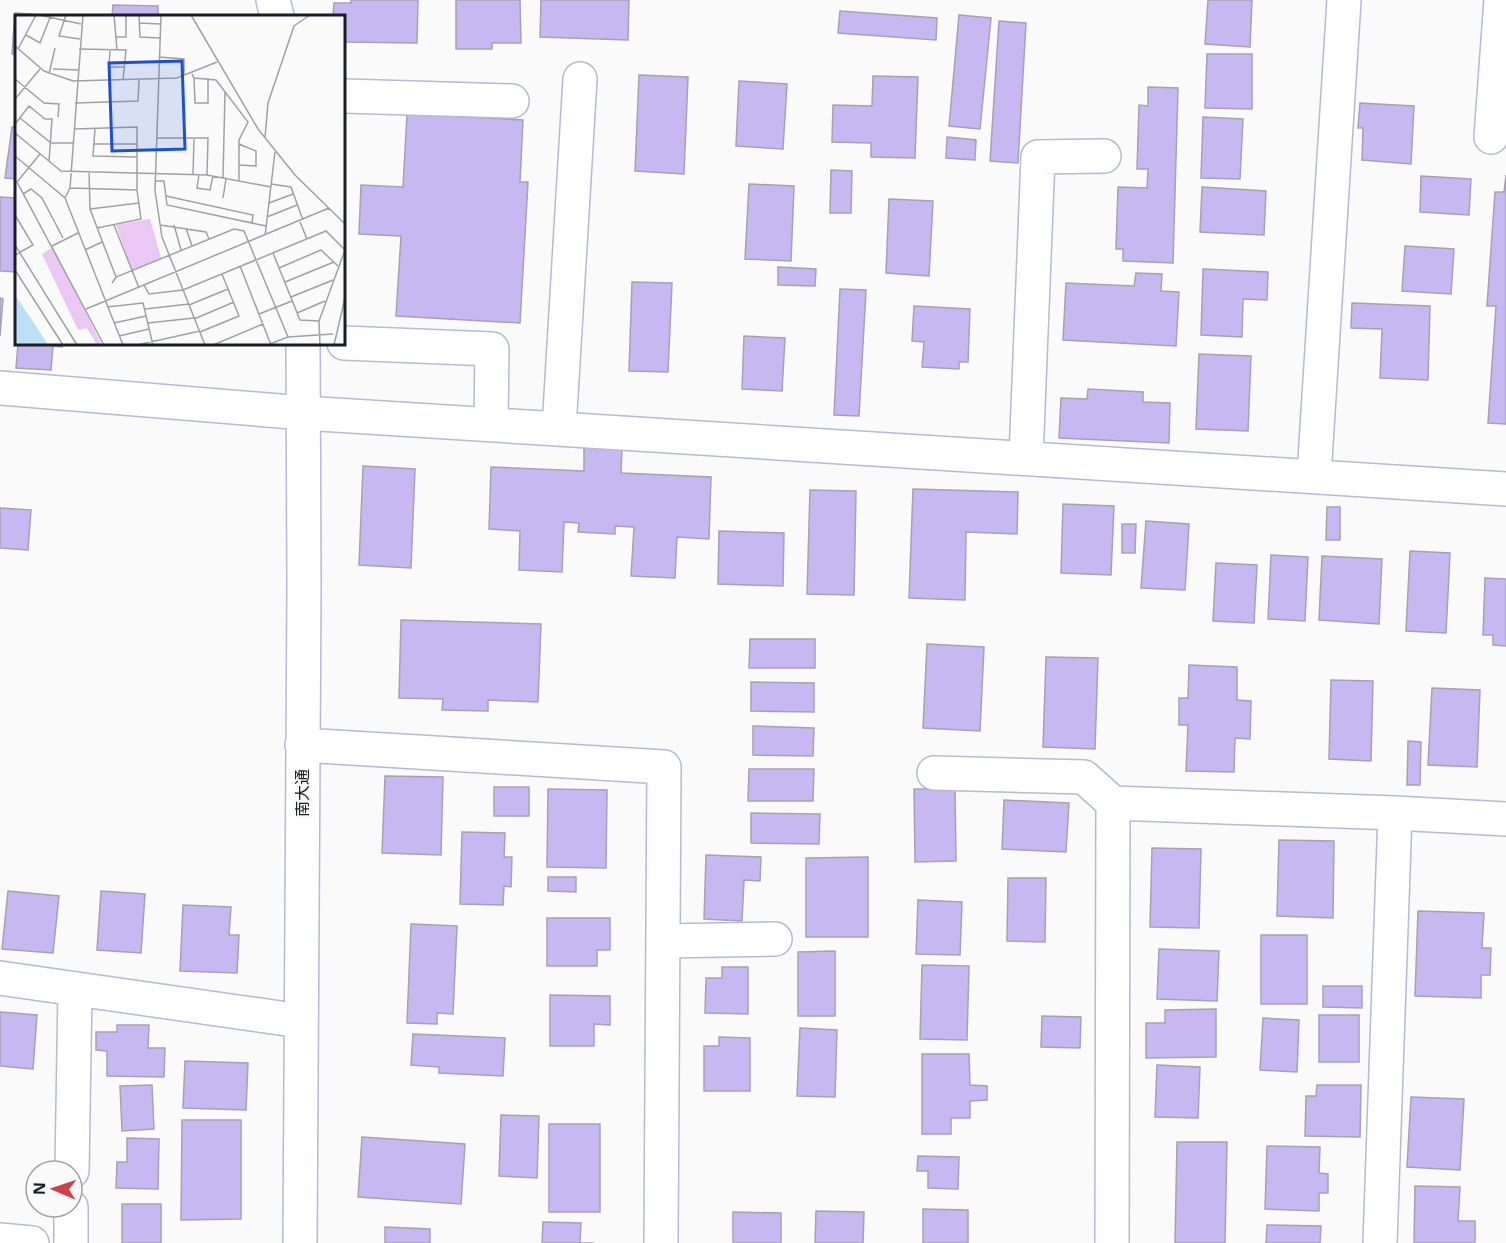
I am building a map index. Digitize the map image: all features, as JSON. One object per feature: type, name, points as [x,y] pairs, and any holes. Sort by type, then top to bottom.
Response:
[{"type":"street","points":[[273,0],[277,15]]},
{"type":"street","points":[[1314,476],[1344,0]]},
{"type":"street","points":[[1491,137],[1501,0]]},
{"type":"street","points":[[559,429],[580,79]]},
{"type":"street","points":[[345,96],[512,102]]},
{"type":"street","points":[[1026,458],[1038,157],[1104,156]]},
{"type":"street","points":[[345,343],[492,349],[491,424]]},
{"type":"street","name":"南大通","points":[[300,1243],[303,345]]},
{"type":"street","points":[[0,388],[304,413],[1506,489]]},
{"type":"street","points":[[302,745],[664,767],[661,1243]]},
{"type":"street","points":[[934,773],[1084,777],[1113,803],[1506,819]]},
{"type":"street","points":[[1112,1243],[1113,803]]},
{"type":"street","points":[[1380,1243],[1395,813]]},
{"type":"street","points":[[663,941],[775,939]]},
{"type":"street","points":[[0,978],[301,1021]]},
{"type":"street","points":[[72,1159],[75,989]]},
{"type":"street","points":[[70,1243],[71,1219]]},
{"type":"street","points":[[0,1240],[32,1243]]},
{"type":"building","points":[[351,0],[418,0],[417,43],[345,42],[345,15],[333,15],[334,3],[351,3]]},
{"type":"building","points":[[456,0],[520,0],[521,43],[492,43],[492,49],[456,49]]},
{"type":"building","points":[[541,0],[629,0],[628,40],[540,37]]},
{"type":"building","points":[[1208,0],[1252,0],[1250,47],[1205,44]]},
{"type":"building","points":[[113,5],[158,6],[158,15],[112,15]]},
{"type":"building","points":[[840,11],[937,18],[936,40],[838,33]]},
{"type":"building","points":[[15,13],[42,15],[15,15],[15,55],[12,54]]},
{"type":"building","points":[[959,15],[991,18],[980,129],[949,126]]},
{"type":"building","points":[[999,21],[1026,23],[1018,163],[990,161]]},
{"type":"building","points":[[1207,54],[1252,54],[1252,109],[1205,108]]},
{"type":"building","points":[[639,75],[688,77],[684,174],[635,171]]},
{"type":"building","points":[[873,76],[918,77],[915,158],[871,157],[871,143],[832,142],[833,105],[872,106]]},
{"type":"building","points":[[739,81],[787,84],[783,149],[736,146]]},
{"type":"building","points":[[1148,87],[1178,88],[1173,263],[1123,261],[1123,249],[1116,249],[1118,187],[1147,188],[1148,169],[1137,169],[1139,105],[1148,106]]},
{"type":"building","points":[[1360,103],[1414,106],[1411,164],[1362,160],[1363,128],[1358,128]]},
{"type":"building","points":[[407,114],[523,120],[520,182],[528,182],[520,323],[396,316],[401,236],[359,234],[361,185],[403,187]]},
{"type":"building","points":[[1203,117],[1243,119],[1240,179],[1201,178]]},
{"type":"building","points":[[12,127],[15,127],[15,179],[5,178]]},
{"type":"building","points":[[947,137],[976,140],[975,160],[946,158]]},
{"type":"building","points":[[831,170],[852,171],[851,213],[830,213]]},
{"type":"building","points":[[1506,175],[1506,424],[1488,423],[1496,306],[1487,306],[1495,192],[1504,192]]},
{"type":"building","points":[[1421,176],[1471,179],[1469,215],[1420,212]]},
{"type":"building","points":[[749,184],[794,186],[791,261],[745,259]]},
{"type":"building","points":[[1202,187],[1266,191],[1264,235],[1200,232]]},
{"type":"building","points":[[0,197],[15,198],[15,272],[0,271]]},
{"type":"building","points":[[889,199],[933,201],[929,276],[886,273]]},
{"type":"building","points":[[1405,246],[1454,249],[1451,294],[1402,291]]},
{"type":"building","points":[[778,267],[816,269],[815,286],[778,285]]},
{"type":"building","points":[[1203,269],[1268,272],[1267,300],[1243,299],[1242,337],[1201,335]]},
{"type":"building","points":[[1136,273],[1162,274],[1161,291],[1179,292],[1176,346],[1063,340],[1066,283],[1134,286]]},
{"type":"building","points":[[632,282],[672,283],[668,372],[629,371]]},
{"type":"building","points":[[840,289],[866,290],[859,416],[834,415]]},
{"type":"building","points":[[0,298],[3,299],[0,336]]},
{"type":"building","points":[[1352,303],[1430,306],[1428,380],[1380,378],[1382,329],[1351,328]]},
{"type":"building","points":[[914,306],[970,309],[968,362],[959,362],[959,369],[922,367],[924,342],[912,341]]},
{"type":"building","points":[[744,336],[785,338],[782,391],[742,389]]},
{"type":"building","points":[[18,345],[62,345],[62,347],[53,346],[51,370],[16,368]]},
{"type":"building","points":[[1199,354],[1251,356],[1248,431],[1196,429]]},
{"type":"building","points":[[1088,389],[1143,392],[1143,402],[1170,403],[1169,443],[1059,438],[1061,398],[1087,399]]},
{"type":"building","points":[[584,448],[622,449],[621,473],[711,477],[709,539],[677,537],[675,578],[631,576],[634,527],[615,526],[615,534],[578,532],[579,523],[564,522],[562,572],[519,570],[520,531],[489,529],[491,467],[584,471]]},
{"type":"building","points":[[363,466],[415,469],[411,568],[359,565]]},
{"type":"building","points":[[913,489],[1018,492],[1017,534],[966,532],[965,600],[909,598]]},
{"type":"building","points":[[810,490],[856,491],[854,595],[807,594]]},
{"type":"building","points":[[1063,504],[1114,506],[1111,575],[1061,573]]},
{"type":"building","points":[[1327,507],[1340,507],[1340,540],[1326,540]]},
{"type":"building","points":[[0,508],[31,510],[28,550],[0,548]]},
{"type":"building","points":[[1146,521],[1189,524],[1185,590],[1141,588]]},
{"type":"building","points":[[1122,524],[1136,524],[1135,553],[1122,553]]},
{"type":"building","points":[[719,531],[784,533],[783,586],[718,584]]},
{"type":"building","points":[[1410,551],[1450,553],[1446,633],[1406,631]]},
{"type":"building","points":[[1271,555],[1308,557],[1305,621],[1268,619]]},
{"type":"building","points":[[1322,556],[1382,559],[1379,624],[1319,620]]},
{"type":"building","points":[[1216,563],[1257,565],[1254,623],[1213,621]]},
{"type":"building","points":[[1485,578],[1506,579],[1506,646],[1493,645],[1493,635],[1483,635]]},
{"type":"building","points":[[401,620],[541,624],[538,702],[488,700],[488,711],[442,710],[443,699],[399,698]]},
{"type":"building","points":[[750,639],[815,639],[815,668],[749,668]]},
{"type":"building","points":[[927,644],[984,647],[980,731],[923,728]]},
{"type":"building","points":[[1046,657],[1098,658],[1095,749],[1043,747]]},
{"type":"building","points":[[1189,665],[1237,667],[1237,700],[1251,701],[1250,739],[1235,738],[1234,772],[1186,771],[1188,725],[1179,725],[1179,698],[1188,698]]},
{"type":"building","points":[[1331,680],[1373,681],[1371,761],[1329,759]]},
{"type":"building","points":[[751,682],[814,683],[814,712],[751,711]]},
{"type":"building","points":[[1432,688],[1480,690],[1477,767],[1428,765]]},
{"type":"building","points":[[753,726],[814,728],[813,756],[753,755]]},
{"type":"building","points":[[1408,741],[1421,742],[1420,785],[1407,785]]},
{"type":"building","points":[[749,769],[814,769],[813,801],[748,801]]},
{"type":"building","points":[[385,776],[443,777],[441,855],[382,853]]},
{"type":"building","points":[[494,787],[529,787],[529,816],[494,816]]},
{"type":"building","points":[[548,789],[607,790],[606,868],[547,867]]},
{"type":"building","points":[[914,789],[955,789],[956,861],[915,862]]},
{"type":"building","points":[[1004,800],[1069,803],[1066,852],[1002,849]]},
{"type":"building","points":[[751,813],[820,814],[819,844],[751,843]]},
{"type":"building","points":[[462,832],[505,833],[504,857],[512,857],[511,887],[504,886],[503,905],[460,904]]},
{"type":"building","points":[[1279,840],[1334,841],[1333,918],[1277,916]]},
{"type":"building","points":[[1152,848],[1201,849],[1199,928],[1150,927]]},
{"type":"building","points":[[706,855],[761,857],[760,881],[744,880],[742,921],[704,919]]},
{"type":"building","points":[[868,857],[868,937],[806,937],[806,858]]},
{"type":"building","points":[[548,877],[576,877],[576,892],[548,891]]},
{"type":"building","points":[[1008,878],[1046,878],[1045,942],[1007,941]]},
{"type":"building","points":[[8,891],[59,896],[53,953],[2,949]]},
{"type":"building","points":[[101,891],[145,894],[141,953],[97,950]]},
{"type":"building","points":[[918,900],[962,902],[960,955],[916,954]]},
{"type":"building","points":[[183,905],[231,907],[229,935],[239,935],[237,973],[180,971]]},
{"type":"building","points":[[1418,911],[1484,913],[1482,948],[1491,948],[1490,975],[1481,975],[1481,998],[1415,996]]},
{"type":"building","points":[[547,918],[610,918],[610,950],[597,950],[597,966],[547,966]]},
{"type":"building","points":[[411,924],[457,926],[453,1014],[437,1013],[437,1024],[407,1023]]},
{"type":"building","points":[[1261,935],[1307,935],[1307,1004],[1261,1004]]},
{"type":"building","points":[[1159,949],[1219,951],[1217,1001],[1157,999]]},
{"type":"building","points":[[835,951],[835,1016],[798,1016],[798,952]]},
{"type":"building","points":[[922,965],[969,966],[967,1040],[920,1039]]},
{"type":"building","points":[[722,967],[748,967],[748,1014],[705,1013],[706,978],[722,978]]},
{"type":"building","points":[[1323,986],[1362,986],[1362,1008],[1323,1007]]},
{"type":"building","points":[[550,995],[610,996],[610,1025],[594,1024],[594,1046],[550,1046]]},
{"type":"building","points":[[1216,1009],[1216,1057],[1146,1058],[1146,1023],[1165,1023],[1165,1010]]},
{"type":"building","points":[[0,1012],[37,1015],[33,1069],[0,1066]]},
{"type":"building","points":[[1319,1015],[1359,1015],[1359,1062],[1319,1062]]},
{"type":"building","points":[[1042,1016],[1081,1017],[1080,1048],[1041,1047]]},
{"type":"building","points":[[1263,1018],[1299,1020],[1297,1072],[1260,1070]]},
{"type":"building","points":[[117,1025],[149,1025],[148,1048],[165,1048],[164,1077],[107,1076],[107,1051],[96,1050],[96,1032],[117,1032]]},
{"type":"building","points":[[800,1028],[837,1030],[835,1097],[797,1096]]},
{"type":"building","points":[[413,1034],[505,1038],[503,1076],[439,1073],[439,1067],[411,1065]]},
{"type":"building","points":[[719,1037],[750,1038],[750,1091],[704,1091],[704,1046],[719,1046]]},
{"type":"building","points":[[922,1054],[969,1054],[970,1085],[987,1086],[987,1100],[970,1101],[970,1118],[951,1118],[951,1134],[922,1134]]},
{"type":"building","points":[[185,1061],[248,1063],[246,1110],[183,1108]]},
{"type":"building","points":[[1157,1065],[1200,1067],[1198,1118],[1155,1117]]},
{"type":"building","points":[[152,1085],[154,1129],[122,1131],[120,1086]]},
{"type":"building","points":[[1317,1085],[1361,1085],[1360,1137],[1305,1136],[1306,1096],[1316,1096]]},
{"type":"building","points":[[1411,1097],[1464,1099],[1460,1170],[1407,1167]]},
{"type":"building","points":[[501,1115],[539,1116],[537,1178],[499,1176]]},
{"type":"building","points":[[182,1120],[241,1120],[241,1219],[181,1220]]},
{"type":"building","points":[[549,1124],[600,1124],[600,1212],[549,1212]]},
{"type":"building","points":[[362,1137],[465,1144],[461,1204],[358,1197]]},
{"type":"building","points":[[127,1138],[159,1139],[158,1189],[116,1188],[117,1162],[127,1162]]},
{"type":"building","points":[[1177,1142],[1227,1142],[1225,1243],[1175,1243]]},
{"type":"building","points":[[1267,1146],[1320,1147],[1319,1173],[1328,1174],[1328,1193],[1319,1193],[1319,1211],[1265,1209]]},
{"type":"building","points":[[918,1156],[959,1157],[958,1189],[928,1188],[928,1171],[917,1171]]},
{"type":"building","points":[[1415,1186],[1460,1187],[1458,1221],[1475,1221],[1475,1243],[1414,1243]]},
{"type":"building","points":[[122,1204],[161,1204],[161,1243],[122,1243]]},
{"type":"building","points":[[923,1209],[968,1210],[968,1243],[923,1243]]},
{"type":"building","points":[[816,1211],[864,1212],[863,1243],[815,1243]]},
{"type":"building","points":[[733,1212],[781,1213],[781,1243],[733,1243]]},
{"type":"building","points":[[543,1222],[581,1223],[580,1243],[542,1243]]},
{"type":"building","points":[[1267,1225],[1321,1226],[1320,1243],[1266,1243]]},
{"type":"building","points":[[385,1227],[430,1229],[430,1243],[385,1243]]}]
